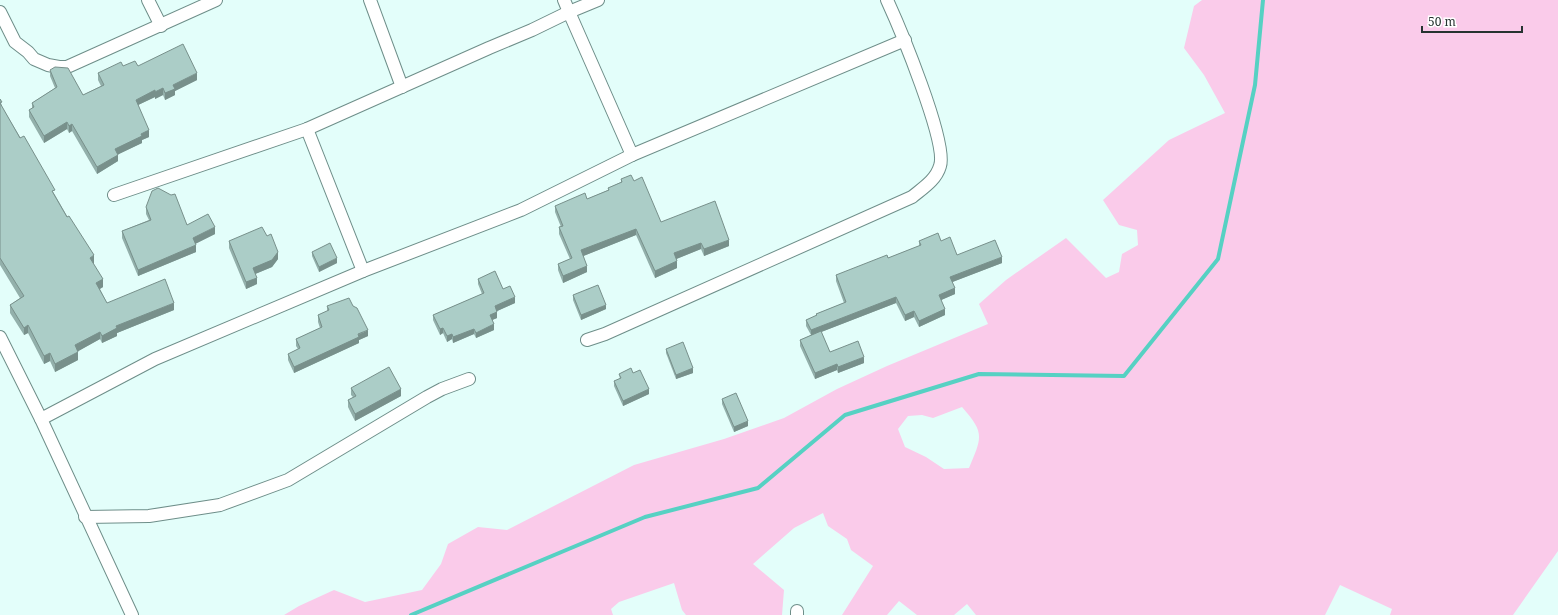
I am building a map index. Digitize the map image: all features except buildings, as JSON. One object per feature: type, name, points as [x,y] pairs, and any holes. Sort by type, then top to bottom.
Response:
[{"type":"street","points":[[148,0],[160,26]]},
{"type":"street","points":[[0,12],[15,42],[28,52],[34,59],[59,67],[67,67],[216,0]]},
{"type":"street","points":[[370,0],[402,87]]},
{"type":"street","points":[[564,0],[632,155]]},
{"type":"street","points":[[114,195],[307,129],[598,0]]},
{"type":"street","points":[[587,340],[605,334],[912,197],[931,181],[941,165],[940,143],[905,40],[887,0]]},
{"type":"street","points":[[41,419],[155,359],[363,271],[521,210],[632,155],[905,40]]},
{"type":"street","points":[[307,129],[363,271]]},
{"type":"street","points":[[0,337],[41,419],[85,517],[132,615]]},
{"type":"street","points":[[85,517],[149,516],[220,505],[288,480],[427,397],[469,380]]},
{"type":"shaded area","points":[[1202,0],[1558,0],[1558,551],[1513,615],[1390,615],[1392,609],[1340,585],[1325,615],[976,615],[967,604],[954,615],[917,615],[899,601],[887,615],[842,615],[873,566],[851,550],[847,539],[828,526],[823,513],[794,528],[753,564],[784,590],[782,615],[686,615],[682,610],[674,583],[619,602],[611,609],[613,615],[284,615],[299,606],[334,590],[365,602],[422,590],[441,564],[448,544],[478,527],[507,530],[634,465],[724,439],[784,418],[837,389],[887,366],[988,324],[979,304],[1006,280],[1066,238],[1106,278],[1119,272],[1122,254],[1138,245],[1137,230],[1119,225],[1103,200],[1169,140],[1225,113],[1204,75],[1184,48],[1194,6]],"holes":[[[962,407],[975,423],[979,436],[977,449],[969,468],[944,469],[926,457],[905,447],[898,429],[908,416],[922,415],[933,418]]]},
{"type":"waterway","points":[[411,615],[645,517],[758,488],[845,415],[979,374],[1124,376],[1218,259],[1255,85],[1263,0]]}]
